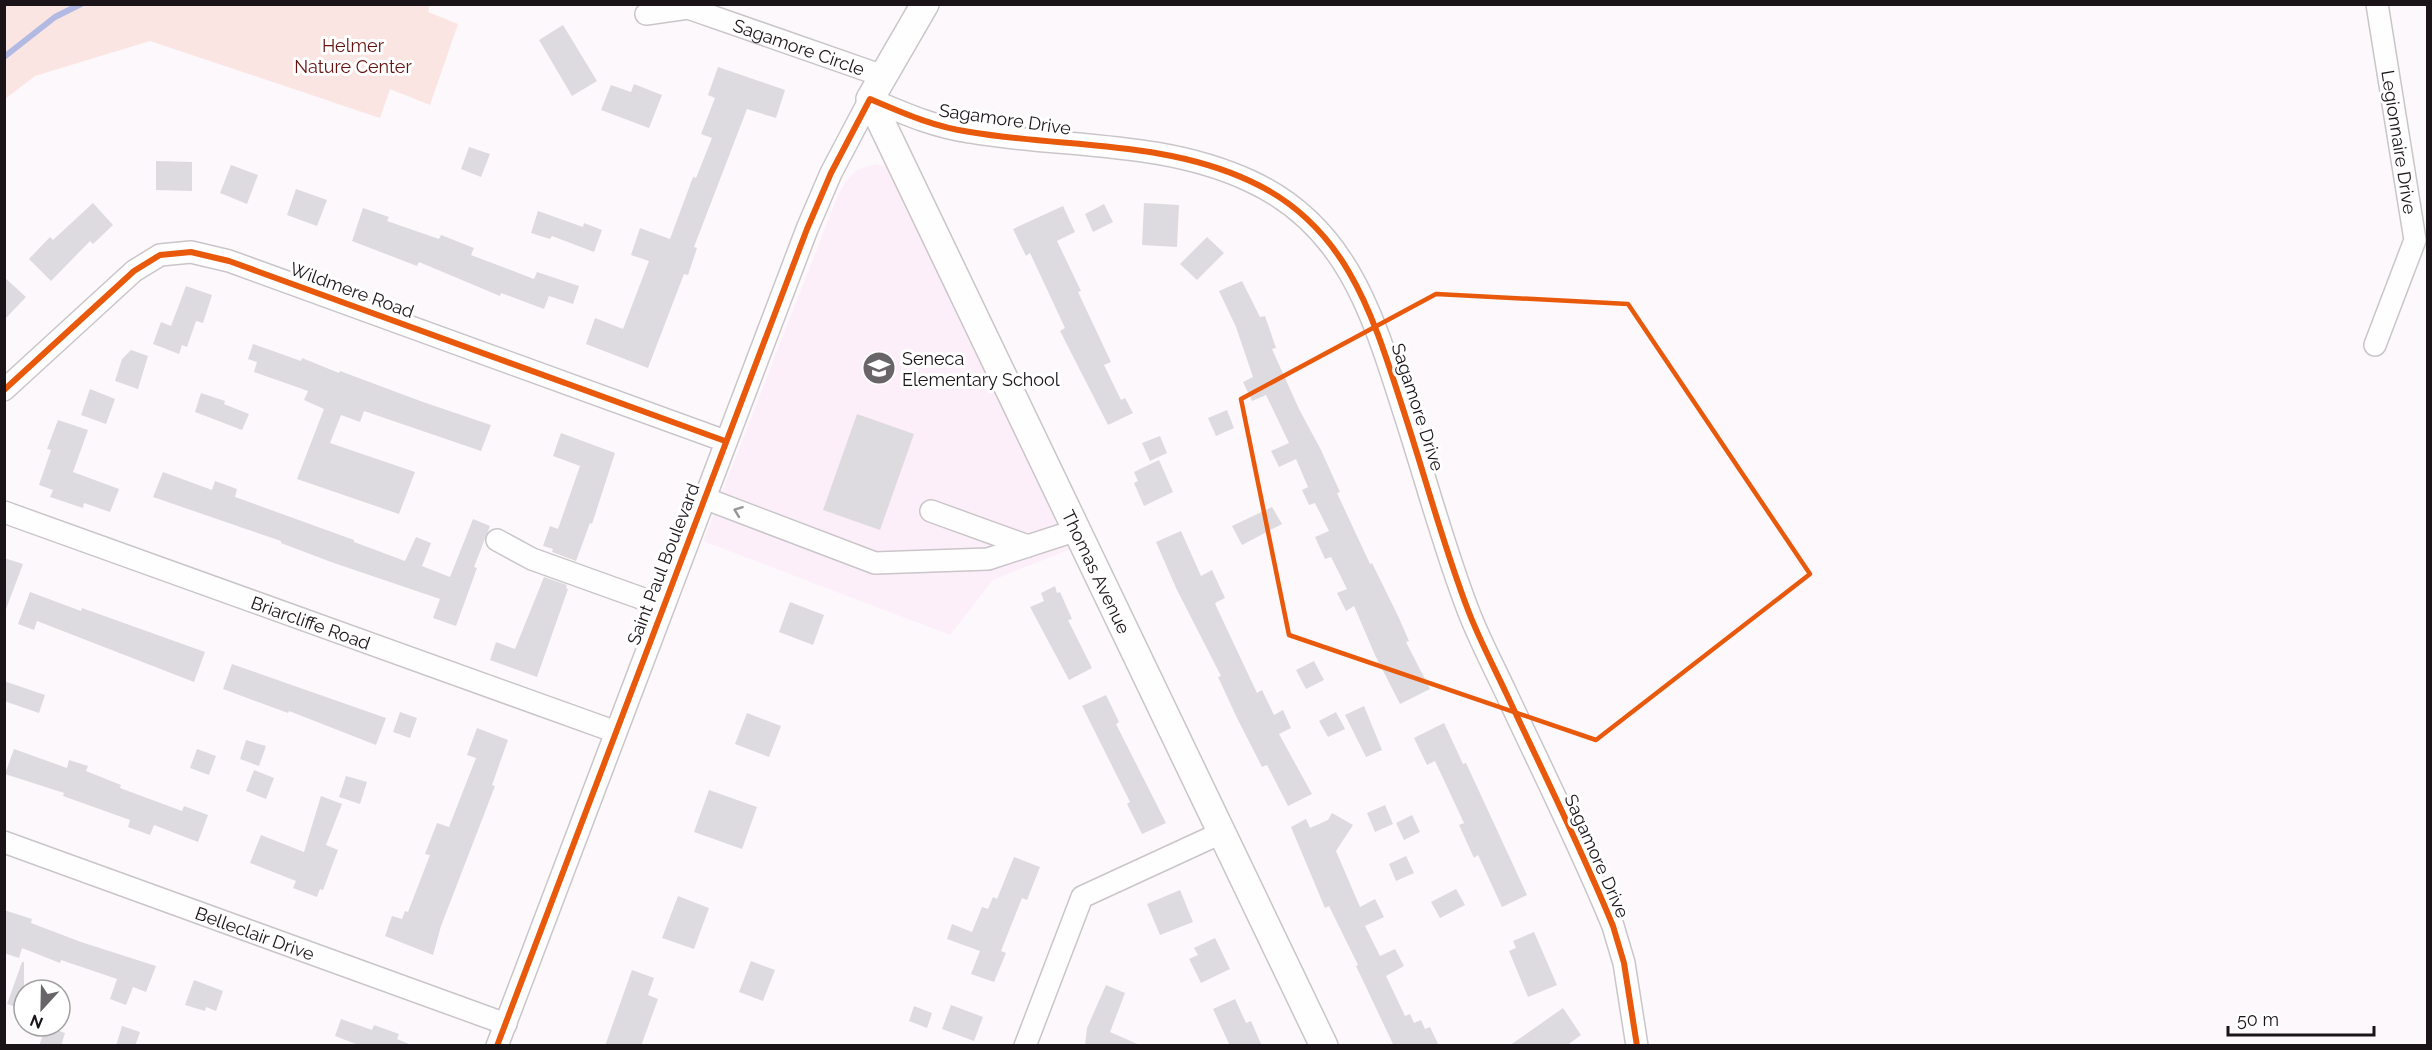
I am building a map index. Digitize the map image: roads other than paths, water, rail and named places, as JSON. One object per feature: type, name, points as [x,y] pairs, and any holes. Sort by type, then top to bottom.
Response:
[{"type":"main road","name":"Saint Paul Boulevard","points":[[870,99],[925,4]]},
{"type":"main road","name":"Thomas Avenue","points":[[870,99],[1324,1046]]},
{"type":"street","name":"Legionnaire Drive","points":[[2375,345],[2415,240],[2377,4]]},
{"type":"street","name":"Sagamore Circle","points":[[646,14],[688,8],[883,76]]},
{"type":"street","name":"Saint Paul Boulevard","points":[[498,1046],[807,229],[831,173],[870,99]]},
{"type":"street","name":"Sagamore Drive","points":[[870,99],[912,118],[961,131],[1153,152],[1214,166],[1279,196],[1310,221],[1335,250],[1354,278],[1380,336],[1468,612],[1613,926],[1624,963],[1637,1046]]},
{"type":"street","name":"Wildmere Road","points":[[4,390],[134,271],[160,255],[191,252],[229,261],[725,441]]},
{"type":"street","points":[[704,498],[875,563],[988,559],[1077,530]]},
{"type":"street","points":[[931,511],[1028,546]]},
{"type":"street","name":"Briarcliffe Road","points":[[4,512],[615,732]]},
{"type":"street","points":[[497,540],[532,559],[663,606]]},
{"type":"street","points":[[1025,1046],[1082,897],[1223,832]]},
{"type":"street","name":"Belleclair Drive","points":[[4,842],[506,1024]]},
{"type":"waterway","points":[[4,57],[55,17],[81,4]]},
{"type":"place","name":"Seneca Elementary School","points":[[879,368]]},
{"type":"park label","name":"Helmer Nature Center","points":[[353,55]]}]
